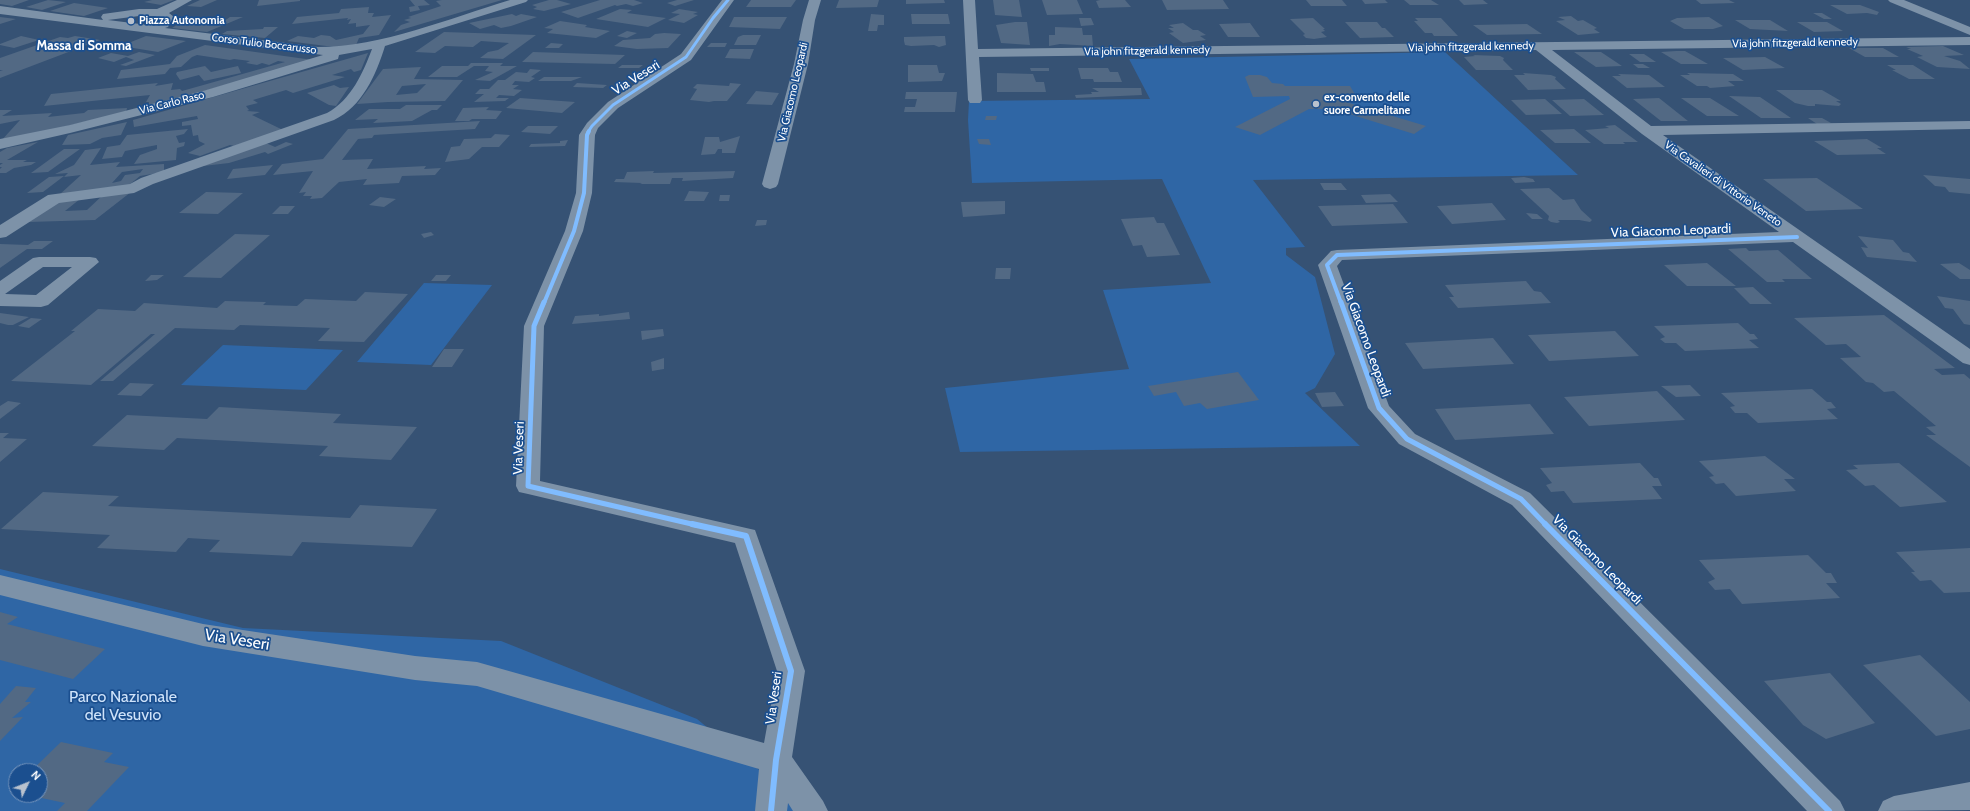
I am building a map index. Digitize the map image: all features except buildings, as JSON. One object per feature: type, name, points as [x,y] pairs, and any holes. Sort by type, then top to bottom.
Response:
[{"type":"street","points":[[159,13],[186,0]]},
{"type":"street","name":"Corso Tulio Boccarusso","points":[[0,10],[318,51],[340,51],[380,44],[522,0]]},
{"type":"street","name":"Via Veseri","points":[[728,0],[713,18],[686,57],[667,71],[613,105],[592,126],[587,135],[584,193],[576,223],[534,326],[528,486],[746,536],[791,671],[776,760],[771,811]]},
{"type":"street","name":"Via Giacomo Leopardi","points":[[770,184],[801,64],[809,20],[815,0]]},
{"type":"street","points":[[969,0],[975,100]]},
{"type":"street","points":[[1894,0],[1970,31]]},
{"type":"street","points":[[91,22],[120,14],[142,12],[164,14],[168,19],[164,24],[150,30]]},
{"type":"street","name":"Via john fitzgerald kennedy","points":[[972,53],[1970,41]]},
{"type":"street","points":[[0,233],[54,199],[134,188],[158,176],[318,122],[344,108],[350,102],[372,67],[380,44]]},
{"type":"street","name":"Via Cavalieri di Vittorio Veneto","points":[[1539,46],[1647,130],[1970,359]]},
{"type":"street","name":"Via Carlo Raso","points":[[0,144],[70,129],[208,94],[321,60],[340,51]]},
{"type":"street","points":[[1647,130],[1970,125]]},
{"type":"street","name":"Via Giacomo Leopardi","points":[[1797,237],[1336,255],[1327,264],[1379,408],[1408,439],[1521,499],[1829,811]]},
{"type":"street","points":[[0,290],[38,262],[90,262],[41,301],[0,300]]},
{"type":"street","name":"Via Veseri","points":[[0,584],[203,635],[415,668],[477,674],[776,760]]},
{"type":"street","points":[[776,760],[812,811]]},
{"type":"street","points":[[1894,811],[1970,796]]},
{"type":"green space","points":[[1445,52],[1578,175],[1253,180],[1305,247],[1286,248],[1286,255],[1315,277],[1335,354],[1315,388],[1305,393],[1360,446],[960,452],[945,388],[1129,369],[1103,290],[1211,283],[1162,179],[972,183],[968,120],[969,101],[1150,99],[1129,59]]},
{"type":"green space","points":[[424,283],[492,285],[431,365],[357,362]]},
{"type":"green space","points":[[223,345],[343,350],[306,390],[181,385]]},
{"type":"green space","name":"Parco Nazionale del Vesuvio","points":[[0,569],[243,628],[501,641],[697,719],[802,805],[802,811],[0,811]]},
{"type":"cycle path","points":[[728,0],[713,18],[686,57],[667,71],[613,105],[592,126],[587,135],[584,193],[574,231],[534,326],[528,486],[746,536],[791,671],[776,760],[771,811]]},
{"type":"cycle path","points":[[1797,237],[1337,255],[1327,265],[1379,408],[1407,439],[1521,499],[1829,811]]},
{"type":"place","name":"Piazza Autonomia","points":[[131,21]]},
{"type":"place","name":"ex-convento delle suore Carmelitane","points":[[1316,104]]},
{"type":"district","name":"Massa di Somma","points":[[84,46]]}]
